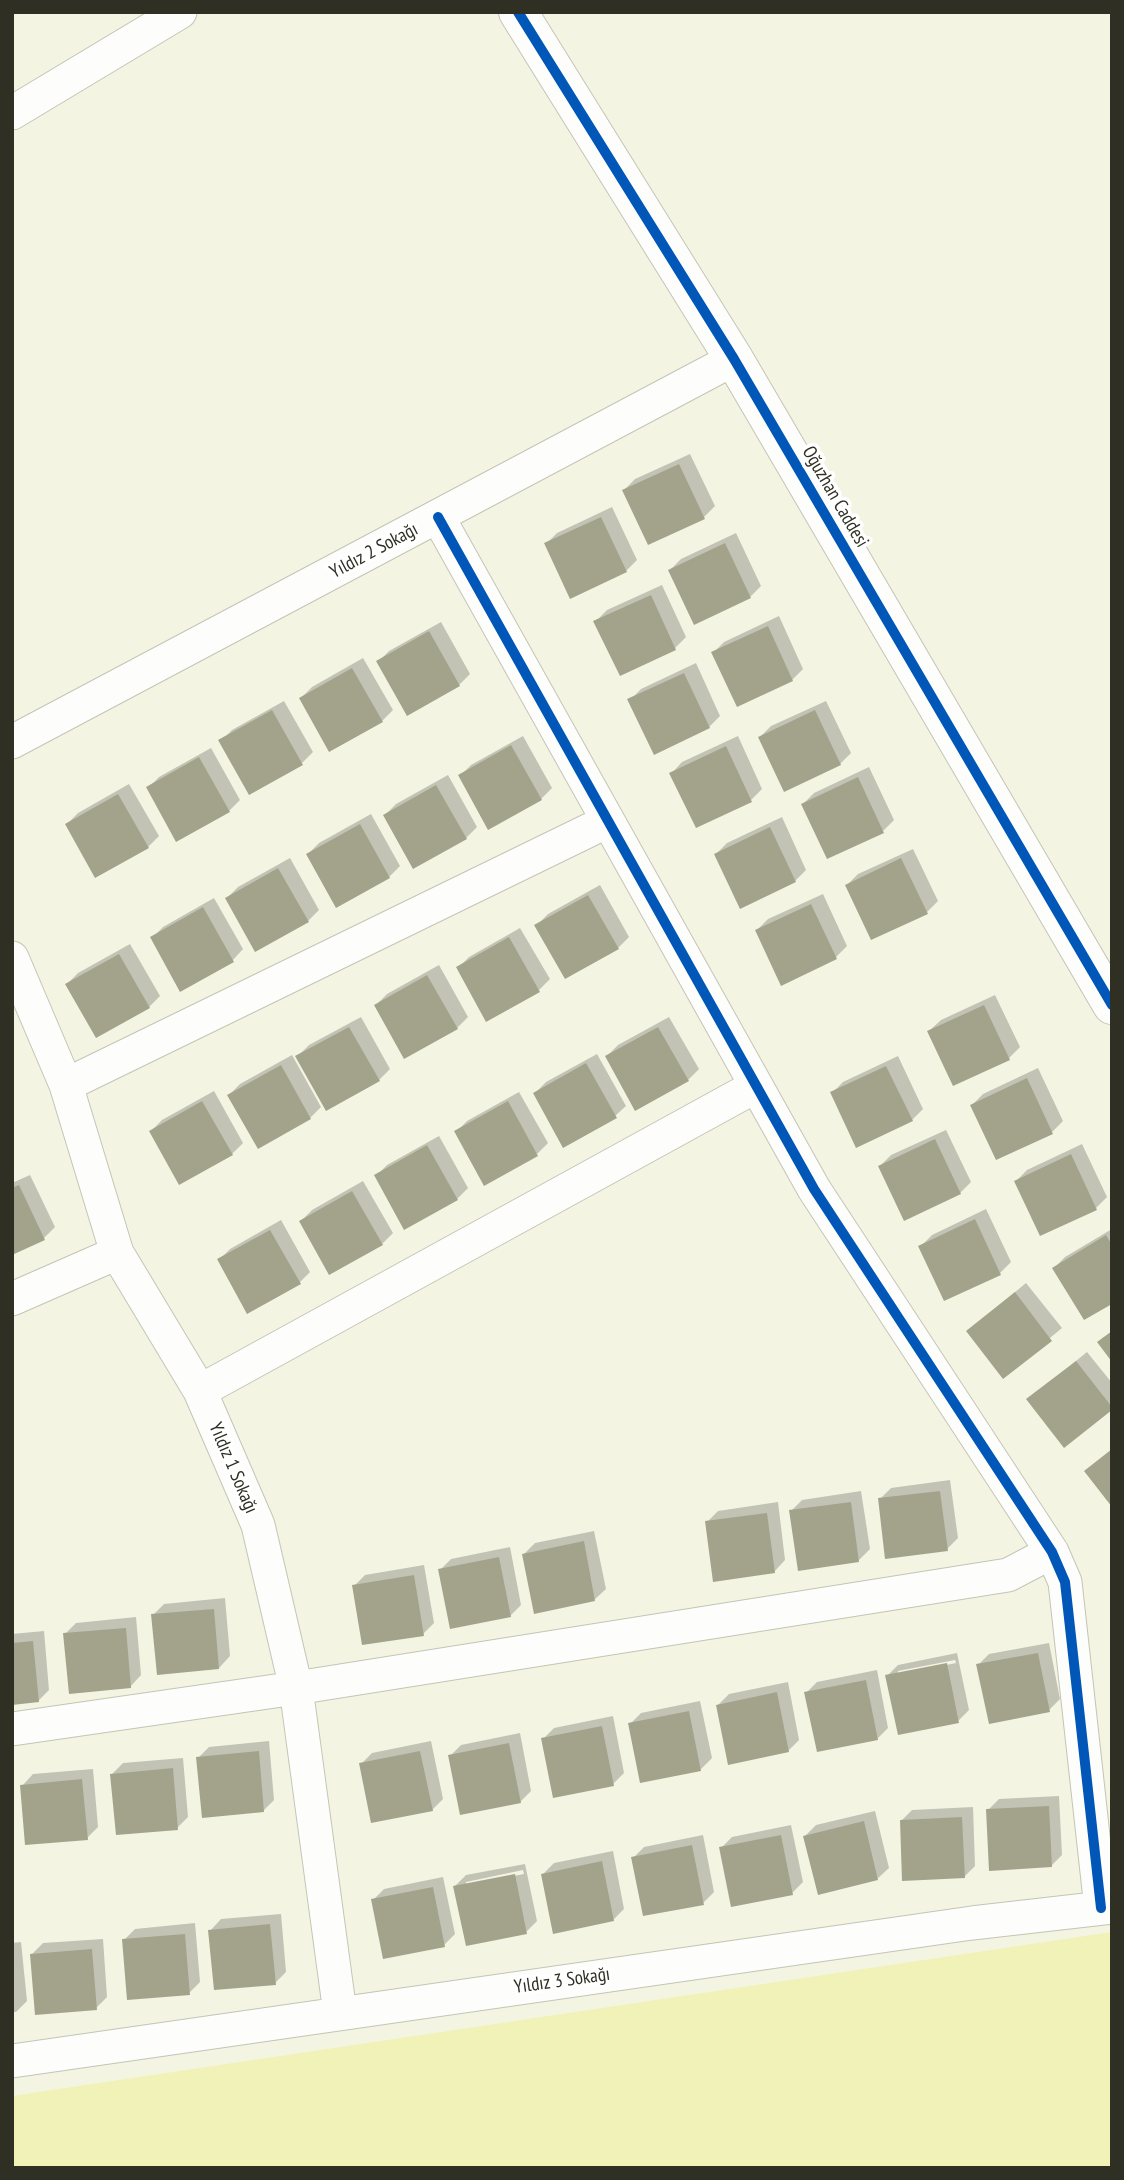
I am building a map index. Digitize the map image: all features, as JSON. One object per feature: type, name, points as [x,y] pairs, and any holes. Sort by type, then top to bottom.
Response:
[{"type":"street","points":[[12,113],[180,12]]},
{"type":"street","name":"Oğuzhan Caddesi","points":[[518,12],[734,359],[1112,1005]]},
{"type":"street","name":"Yıldız 2 Sokağı","points":[[12,742],[734,359]]},
{"type":"street","points":[[438,517],[814,1189],[1052,1552],[1065,1582],[1106,1908]]},
{"type":"street","points":[[66,1086],[608,821]]},
{"type":"street","name":"Yıldız 1 Sokağı","points":[[12,958],[66,1086],[117,1253],[200,1391],[258,1525],[296,1688],[340,2013]]},
{"type":"street","points":[[200,1391],[756,1086]]},
{"type":"street","points":[[12,1298],[117,1253]]},
{"type":"street","points":[[12,1729],[296,1688],[1008,1575],[1052,1552]]},
{"type":"street","name":"Yıldız 3 Sokağı","points":[[12,2060],[972,1923],[1106,1908]]},
{"type":"green space","points":[[1112,1932],[1112,2168],[12,2168],[12,2096]]},
{"type":"building","points":[[679,464],[705,519],[648,545],[622,490]]},
{"type":"building","points":[[601,517],[627,572],[570,599],[544,543]]},
{"type":"building","points":[[725,543],[751,598],[694,625],[668,570]]},
{"type":"building","points":[[651,595],[676,650],[620,676],[593,621]]},
{"type":"building","points":[[768,626],[793,681],[737,707],[711,652]]},
{"type":"building","points":[[429,631],[460,686],[407,716],[376,661]]},
{"type":"building","points":[[352,668],[383,722],[329,752],[299,698]]},
{"type":"building","points":[[684,673],[710,728],[654,755],[627,699]]},
{"type":"building","points":[[272,710],[303,765],[249,795],[218,740]]},
{"type":"building","points":[[815,710],[841,765],[784,792],[758,737]]},
{"type":"building","points":[[511,745],[542,800],[488,830],[458,775]]},
{"type":"building","points":[[726,746],[752,802],[696,828],[669,773]]},
{"type":"building","points":[[199,757],[230,812],[176,842],[146,787]]},
{"type":"building","points":[[858,777],[884,833],[827,859],[801,804]]},
{"type":"building","points":[[436,785],[467,839],[413,869],[383,815]]},
{"type":"building","points":[[118,794],[149,848],[95,878],[65,824]]},
{"type":"building","points":[[360,824],[390,878],[336,908],[306,854]]},
{"type":"building","points":[[770,827],[796,882],[740,909],[714,854]]},
{"type":"building","points":[[901,858],[928,914],[871,940],[845,885]]},
{"type":"building","points":[[278,868],[309,922],[255,952],[225,898]]},
{"type":"building","points":[[588,895],[619,949],[565,979],[534,925]]},
{"type":"building","points":[[811,904],[837,959],[781,986],[755,930]]},
{"type":"building","points":[[203,907],[234,962],[180,992],[150,937]]},
{"type":"building","points":[[509,937],[540,992],[486,1022],[456,967]]},
{"type":"building","points":[[119,954],[150,1008],[96,1038],[65,984]]},
{"type":"building","points":[[427,975],[458,1029],[404,1059],[374,1005]]},
{"type":"building","points":[[984,1005],[1010,1060],[953,1086],[927,1031]]},
{"type":"building","points":[[349,1027],[380,1081],[326,1111],[295,1056]]},
{"type":"building","points":[[658,1027],[689,1081],[635,1111],[605,1056]]},
{"type":"building","points":[[586,1063],[617,1118],[563,1148],[533,1093]]},
{"type":"building","points":[[281,1065],[311,1119],[258,1149],[227,1095]]},
{"type":"building","points":[[886,1066],[913,1121],[856,1148],[830,1092]]},
{"type":"building","points":[[1027,1078],[1053,1134],[996,1160],[970,1105]]},
{"type":"building","points":[[202,1101],[233,1155],[179,1185],[149,1131]]},
{"type":"building","points":[[508,1101],[538,1156],[484,1186],[454,1131]]},
{"type":"building","points":[[935,1139],[961,1194],[904,1221],[878,1166]]},
{"type":"building","points":[[427,1145],[458,1200],[404,1230],[374,1175]]},
{"type":"building","points":[[1071,1154],[1097,1210],[1040,1236],[1014,1181]]},
{"type":"building","points":[[19,1185],[45,1240],[12,1255],[12,1188]]},
{"type":"building","points":[[352,1191],[383,1245],[329,1275],[299,1221]]},
{"type":"building","points":[[975,1219],[1001,1275],[944,1301],[918,1246]]},
{"type":"building","points":[[270,1230],[301,1284],[247,1314],[217,1259]]},
{"type":"building","points":[[1106,1235],[1112,1245],[1112,1304],[1084,1320],[1052,1268]]},
{"type":"building","points":[[1015,1292],[1052,1341],[1003,1379],[966,1331]]},
{"type":"building","points":[[1112,1331],[1112,1362],[1097,1342]]},
{"type":"building","points":[[1076,1361],[1112,1410],[1064,1448],[1026,1399]]},
{"type":"building","points":[[1112,1449],[1112,1507],[1084,1471]]},
{"type":"building","points":[[940,1491],[948,1551],[885,1559],[878,1498]]},
{"type":"building","points":[[851,1502],[859,1562],[798,1571],[789,1510]]},
{"type":"building","points":[[767,1513],[775,1573],[713,1582],[705,1521]]},
{"type":"building","points":[[584,1541],[595,1601],[534,1614],[522,1554]]},
{"type":"building","points":[[499,1557],[511,1617],[450,1629],[438,1569]]},
{"type":"building","points":[[414,1575],[424,1636],[362,1645],[352,1585]]},
{"type":"building","points":[[214,1609],[219,1669],[157,1675],[151,1614]]},
{"type":"building","points":[[126,1628],[131,1688],[69,1694],[63,1633]]},
{"type":"building","points":[[33,1641],[39,1702],[12,1705],[12,1643]]},
{"type":"building","points":[[1038,1653],[1050,1712],[989,1724],[976,1664]]},
{"type":"building","points":[[947,1663],[959,1723],[898,1735],[885,1675]]},
{"type":"building","points":[[866,1680],[878,1740],[817,1752],[804,1692]]},
{"type":"building","points":[[777,1692],[789,1752],[728,1765],[716,1705]]},
{"type":"building","points":[[689,1711],[701,1771],[640,1783],[628,1723]]},
{"type":"building","points":[[602,1726],[614,1786],[553,1798],[541,1738]]},
{"type":"building","points":[[509,1743],[521,1803],[460,1815],[448,1755]]},
{"type":"building","points":[[259,1751],[264,1812],[202,1818],[196,1757]]},
{"type":"building","points":[[420,1751],[433,1811],[371,1823],[359,1763]]},
{"type":"building","points":[[173,1768],[178,1830],[116,1835],[110,1774]]},
{"type":"building","points":[[82,1779],[88,1840],[25,1845],[20,1785]]},
{"type":"building","points":[[1049,1806],[1052,1867],[989,1871],[986,1809]]},
{"type":"building","points":[[962,1817],[965,1878],[902,1881],[900,1820]]},
{"type":"building","points":[[864,1821],[878,1880],[818,1895],[803,1836]]},
{"type":"building","points":[[781,1835],[793,1895],[731,1907],[719,1847]]},
{"type":"building","points":[[692,1845],[704,1905],[643,1916],[631,1857]]},
{"type":"building","points":[[602,1861],[614,1921],[553,1934],[541,1874]]},
{"type":"building","points":[[515,1874],[527,1934],[466,1946],[453,1886]]},
{"type":"building","points":[[433,1887],[445,1947],[383,1959],[371,1899]]},
{"type":"building","points":[[270,1924],[276,1985],[214,1990],[208,1930]]},
{"type":"building","points":[[185,1934],[190,1995],[127,2000],[122,1939]]},
{"type":"building","points":[[92,1949],[97,2010],[35,2015],[30,1954]]},
{"type":"cycle path","points":[[518,12],[734,359],[1112,1005]]},
{"type":"cycle path","points":[[438,517],[814,1189],[1052,1552],[1065,1582],[1101,1908]]}]
